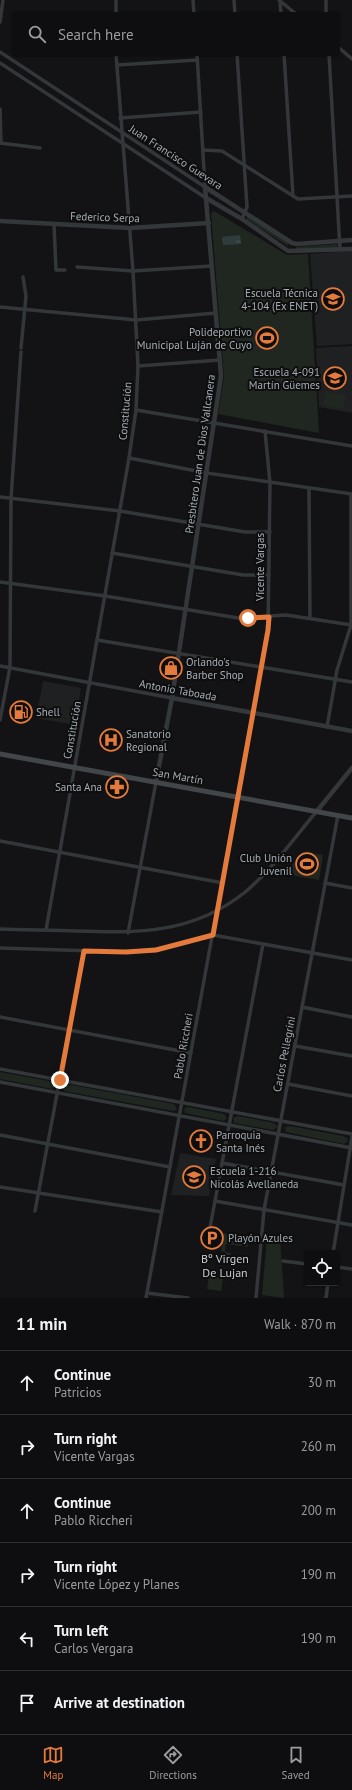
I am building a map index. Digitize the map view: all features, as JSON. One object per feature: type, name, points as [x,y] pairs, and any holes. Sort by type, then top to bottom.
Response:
[{"type":"main road","name":"San Martín","points":[[0,754],[352,818]]},
{"type":"street","points":[[0,22],[2,0]]},
{"type":"street","points":[[116,0],[116,12]]},
{"type":"street","points":[[194,0],[194,12]]},
{"type":"street","points":[[234,0],[235,12]]},
{"type":"street","points":[[326,0],[326,12]]},
{"type":"street","points":[[280,1],[281,12]]},
{"type":"street","points":[[280,1],[294,12]]},
{"type":"street","points":[[340,49],[352,59]]},
{"type":"street","name":"Juan Francisco Guevara","points":[[0,52],[292,243]]},
{"type":"street","name":"Constitución","points":[[46,930],[120,511],[136,410],[138,366],[136,320],[116,56]]},
{"type":"street","name":"Presbítero Juan de Dios Vallcanera","points":[[156,782],[172,698],[221,376],[206,198],[197,56]]},
{"type":"street","points":[[237,56],[247,207],[242,219]]},
{"type":"street","points":[[284,56],[293,196]]},
{"type":"street","points":[[329,56],[340,250]]},
{"type":"street","points":[[117,65],[197,60]]},
{"type":"street","name":"Juan Francisco Guevara","points":[[0,63],[206,198],[242,219],[288,251]]},
{"type":"street","points":[[0,109],[0,143],[40,148]]},
{"type":"street","points":[[120,118],[201,112]]},
{"type":"street","points":[[203,150],[222,151],[298,199],[352,196]]},
{"type":"street","name":"Federico Serpa","points":[[0,221],[130,228],[208,223]]},
{"type":"street","points":[[54,224],[56,270],[65,270]]},
{"type":"street","points":[[352,240],[297,244],[292,243],[288,251],[352,249]]},
{"type":"street","points":[[77,267],[133,271],[212,266]]},
{"type":"street","points":[[0,720],[10,667],[11,499],[26,296],[23,277]]},
{"type":"street","points":[[0,306],[136,320],[216,313]]},
{"type":"street","points":[[138,366],[220,360]]},
{"type":"street","points":[[136,410],[352,446]]},
{"type":"street","name":"Vicente Vargas","points":[[238,797],[262,666],[269,617],[270,483],[265,431]]},
{"type":"street","points":[[129,458],[207,473],[352,494],[351,625],[336,680],[327,727]]},
{"type":"street","points":[[309,488],[310,618]]},
{"type":"street","points":[[0,497],[120,511],[245,532],[270,532]]},
{"type":"street","points":[[112,553],[243,575],[269,575]]},
{"type":"street","points":[[0,582],[105,596],[238,618],[286,615],[351,625]]},
{"type":"street","points":[[97,640],[352,682]]},
{"type":"street","name":"Antonio Taboada","points":[[0,666],[352,731]]},
{"type":"street","points":[[0,929],[128,933],[169,928],[218,910],[253,885],[352,768]]},
{"type":"street","points":[[128,933],[156,782]]},
{"type":"street","name":"Pablo Riccheri","points":[[146,1298],[238,797]]},
{"type":"street","name":"Carlos Pellegrini","points":[[256,1298],[264,1210],[338,815]]},
{"type":"street","points":[[0,841],[223,883]]},
{"type":"street","points":[[326,883],[352,888]]},
{"type":"street","points":[[0,948],[126,952],[156,950],[213,935],[352,960]]},
{"type":"street","points":[[209,1233],[263,944]]},
{"type":"street","points":[[35,1211],[84,951]]},
{"type":"street","points":[[302,1007],[352,1017]]},
{"type":"street","points":[[0,1017],[191,1053]]},
{"type":"street","points":[[295,1046],[352,1056]]},
{"type":"street","points":[[0,1069],[352,1134]]},
{"type":"street","points":[[0,1082],[351,1148]]},
{"type":"street","points":[[288,1084],[352,1096]]},
{"type":"street","points":[[0,1135],[170,1167]]},
{"type":"street","points":[[334,1250],[352,1137]]},
{"type":"street","points":[[222,1163],[344,1185]]},
{"type":"street","points":[[0,1187],[162,1212]]},
{"type":"street","points":[[215,1201],[338,1224],[352,1225]]},
{"type":"street","points":[[283,1261],[304,1264]]},
{"type":"street","points":[[340,1267],[352,1269]]},
{"type":"street","points":[[326,1298],[328,1286]]},
{"type":"street","points":[[147,1293],[188,1298]]},
{"type":"shaded area","name":"Polideportivo Municipal Luján de Cuyo","points":[[214,211],[287,255],[308,254],[319,433],[218,414],[224,377],[211,213]]},
{"type":"shaded area","points":[[247,216],[289,243],[288,246],[247,220]]},
{"type":"shaded area","points":[[337,244],[337,248],[296,251],[296,247]]},
{"type":"shaded area","name":"Escuela Técnica 4-104 (Ex ENET)","points":[[352,251],[352,344],[317,346],[310,254]]},
{"type":"shaded area","name":"Escuela 4-091 Martín Güemes","points":[[352,346],[352,413],[319,407],[316,348]]},
{"type":"shaded area","points":[[326,392],[346,396],[343,409],[323,405]]},
{"type":"shaded area","points":[[43,681],[81,688],[75,725],[36,718]]},
{"type":"shaded area","name":"Club Unión Juvenil","points":[[303,852],[323,855],[319,880],[285,874]]},
{"type":"shaded area","points":[[0,1072],[54,1082],[55,1087],[53,1089],[0,1079]]},
{"type":"shaded area","points":[[66,1084],[174,1104],[177,1109],[173,1111],[64,1091],[62,1087]]},
{"type":"shaded area","points":[[188,1107],[224,1114],[227,1118],[224,1121],[185,1113],[184,1109]]},
{"type":"shaded area","points":[[238,1116],[274,1123],[278,1127],[273,1130],[234,1123],[233,1118]]},
{"type":"shaded area","points":[[290,1126],[343,1136],[347,1138],[348,1141],[344,1144],[286,1132],[285,1127]]},
{"type":"shaded area","name":"Escuela 1-216 Nicolás Avellaneda","points":[[180,1153],[216,1159],[209,1196],[171,1195]]},
{"type":"shaded area","points":[[223,1233],[249,1237],[248,1247],[226,1244],[225,1252],[221,1251]]},
{"type":"shaded area","points":[[267,1237],[280,1238],[284,1298],[262,1295]]},
{"type":"shaded area","points":[[225,1252],[231,1253],[230,1259],[223,1258]]},
{"type":"shaded area","points":[[209,1276],[223,1278],[221,1291],[207,1289]]},
{"type":"water","points":[[240,235],[241,244],[223,245],[222,237]]},
{"type":"place","name":"Escuela Técnica 4-104 (Ex ENET)","points":[[333,299]]},
{"type":"place","name":"Polideportivo Municipal Luján de Cuyo","points":[[267,338]]},
{"type":"place","name":"Escuela 4-091 Martín Güemes","points":[[335,378]]},
{"type":"place","name":"Orlando's Barber Shop","points":[[171,668]]},
{"type":"place","name":"Shell","points":[[21,712]]},
{"type":"place","name":"Sanatorio Regional","points":[[111,740]]},
{"type":"place","name":"Santa Ana","points":[[117,787]]},
{"type":"place","name":"Club Unión Juvenil","points":[[307,864]]},
{"type":"place","name":"Parroquia Santa Inés","points":[[201,1141]]},
{"type":"place","name":"Escuela 1-216 Nicolás Avellaneda","points":[[194,1177]]},
{"type":"place","name":"Playón Azules","points":[[212,1238]]},
{"type":"district","name":"Bº Virgen De Lujan","points":[[225,1266]]},
{"type":"route","points":[[60,1080],[84,951],[126,952],[156,950],[213,935],[268,630],[269,617],[248,618]]}]
